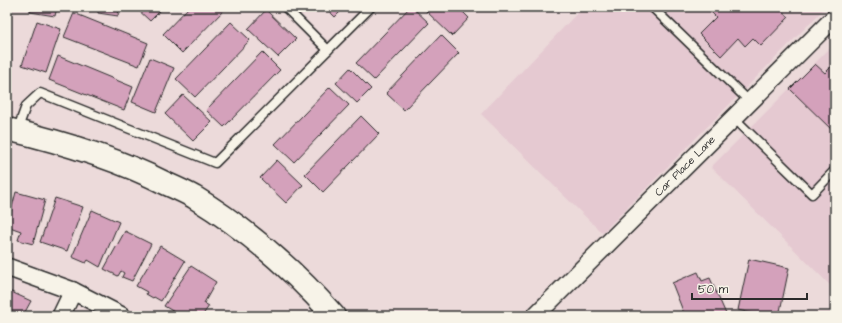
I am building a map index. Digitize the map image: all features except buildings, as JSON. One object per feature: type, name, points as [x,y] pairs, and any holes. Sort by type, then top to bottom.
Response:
[{"type":"street","name":"Car Place Lane","points":[[535,316],[835,17]]},
{"type":"street","points":[[12,130],[91,152],[145,173],[193,197],[238,226],[278,258],[334,316]]},
{"type":"street","points":[[7,267],[73,291],[122,316]]},
{"type":"street","points":[[61,316],[73,291]]},
{"type":"lane","points":[[285,7],[328,50]]},
{"type":"lane","points":[[12,130],[26,106],[40,93],[216,163],[371,7]]},
{"type":"lane","points":[[652,7],[750,102]]},
{"type":"lane","points":[[734,118],[812,194],[835,170]]},
{"type":"shaded area","points":[[583,7],[826,7],[602,233],[481,114]]},
{"type":"shaded area","points":[[835,43],[835,290],[711,167]]}]
